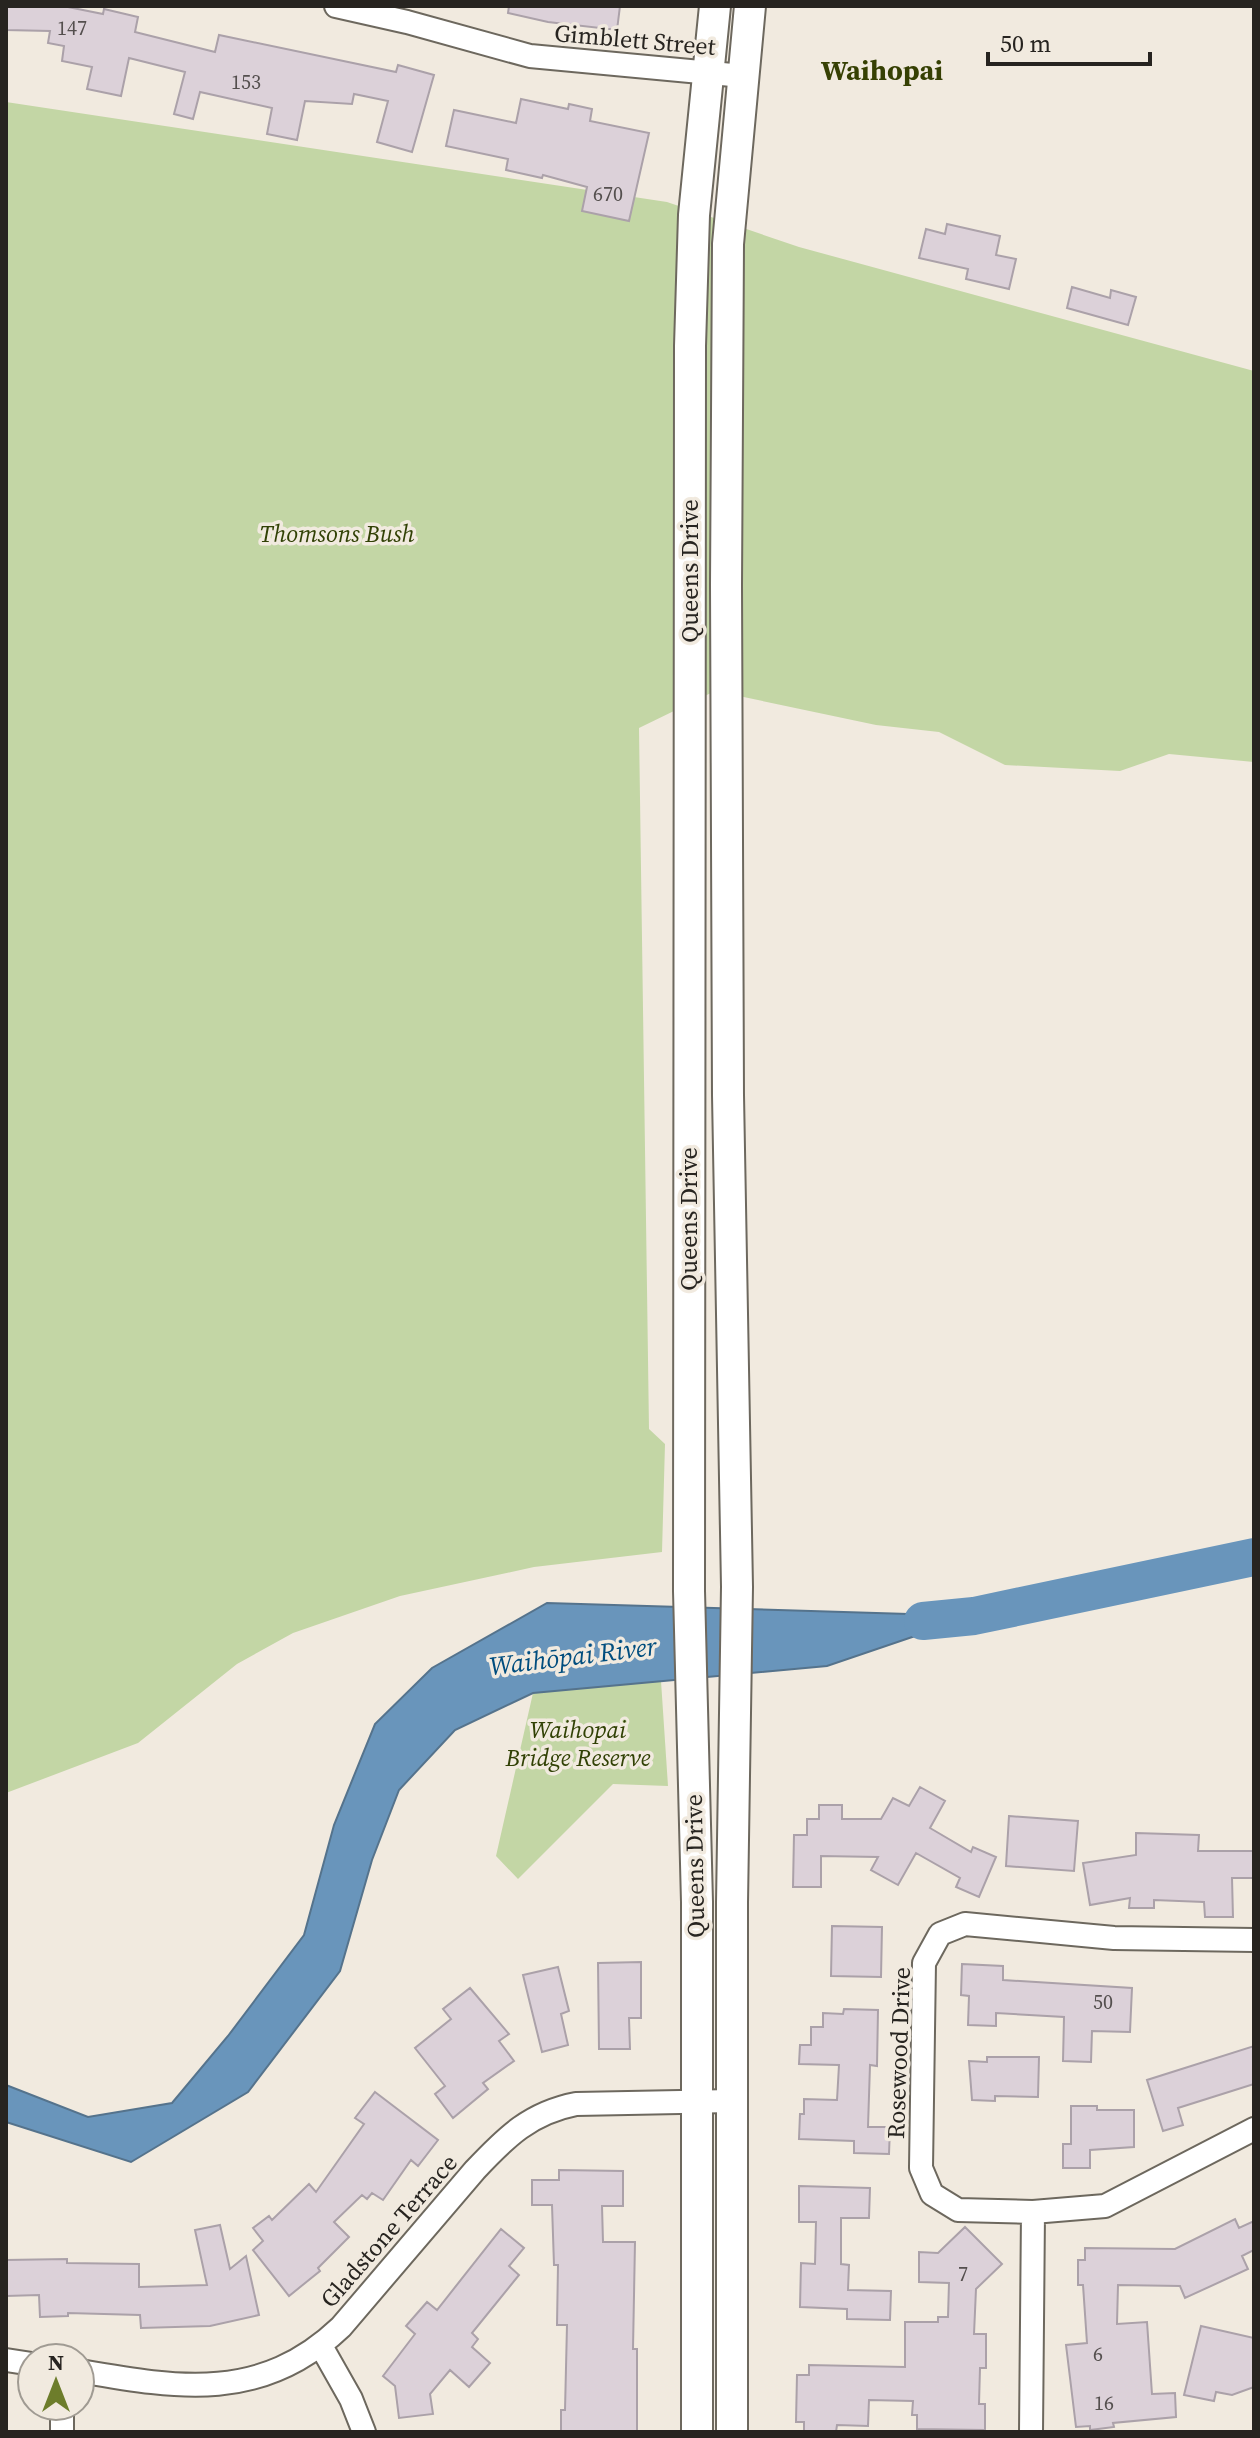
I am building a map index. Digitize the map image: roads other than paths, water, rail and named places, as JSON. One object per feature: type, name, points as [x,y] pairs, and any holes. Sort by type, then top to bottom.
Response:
[{"type":"main road","name":"Queens Drive","points":[[697,2432],[697,1902],[689,1591],[690,346],[694,215],[715,6]]},
{"type":"main road","name":"Queens Drive","points":[[732,2432],[732,1903],[737,1587],[728,1095],[728,244],[750,6]]},
{"type":"main road","points":[[689,1095],[728,1095]]},
{"type":"street","name":"Gimblett Street","points":[[336,6],[408,14],[530,56],[743,76]]},
{"type":"street","name":"Rosewood Drive","points":[[1254,1940],[1114,1938],[965,1924],[940,1934],[924,1963],[921,2168],[932,2194],[958,2210],[1033,2212],[1105,2206],[1254,2129]]},
{"type":"street","name":"Gladstone Terrace","points":[[96,2374],[147,2383],[208,2387],[287,2365],[321,2346],[371,2295],[495,2149],[533,2118],[576,2104],[732,2101]]},
{"type":"street","points":[[1031,2432],[1033,2212]]},
{"type":"street","points":[[321,2346],[351,2399],[364,2432]]},
{"type":"water","points":[[547,1603],[974,1616],[827,1666],[533,1693],[455,1730],[399,1790],[372,1860],[340,1971],[248,2092],[131,2162],[6,2122],[6,2085],[88,2117],[172,2103],[228,2036],[304,1935],[334,1825],[375,1724],[432,1668]]},
{"type":"waterway","name":"Waihōpai River","points":[[923,1621],[974,1616],[1254,1557]]},
{"type":"district","name":"Waihopai","points":[[882,70]]},
{"type":"park label","name":"Thomsons Bush","points":[[337,534]]},
{"type":"park label","name":"Waihopai Bridge Reserve","points":[[578,1744]]}]
